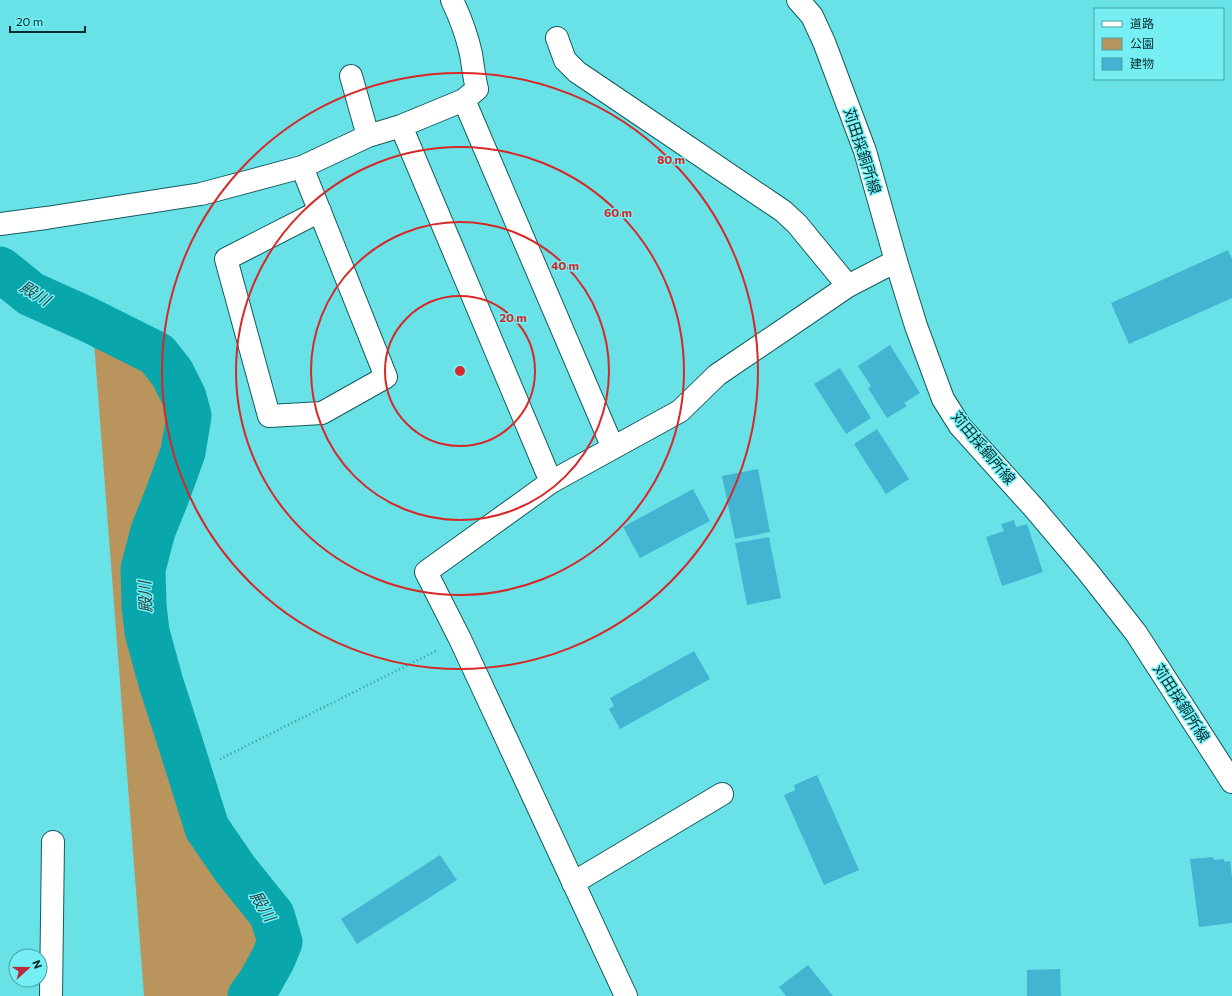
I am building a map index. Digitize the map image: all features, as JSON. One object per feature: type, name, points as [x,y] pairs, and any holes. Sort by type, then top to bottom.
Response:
[{"type":"street","points":[[0,224],[92,212],[202,194],[302,167],[368,136],[401,126],[464,100],[478,89],[474,77],[465,30],[452,0]]},
{"type":"street","name":"苅田採銅所線","points":[[798,0],[812,16],[824,42],[865,151],[916,326],[943,399],[960,426],[1064,543],[1136,633],[1232,782]]},
{"type":"street","points":[[557,38],[565,60],[577,72],[783,211],[797,224],[848,286]]},
{"type":"street","points":[[352,76],[368,136]]},
{"type":"street","points":[[464,100],[613,448]]},
{"type":"street","points":[[401,126],[551,482]]},
{"type":"street","points":[[302,167],[320,212],[386,377],[322,413],[268,416],[226,259],[320,212]]},
{"type":"street","points":[[626,996],[460,639],[426,572],[551,482],[680,411],[717,375],[848,286],[896,261]]},
{"type":"street","points":[[573,883],[722,794]]},
{"type":"street","points":[[51,996],[53,842]]},
{"type":"path","points":[[220,760],[460,639]]},
{"type":"green space","points":[[93,329],[158,373],[173,389],[178,401],[179,413],[170,448],[142,522],[129,599],[133,627],[158,705],[181,787],[198,828],[213,856],[259,914],[269,938],[261,957],[234,996],[144,996]]},
{"type":"building","points":[[1228,250],[1232,259],[1232,298],[1129,344],[1111,303]]},
{"type":"building","points":[[890,345],[920,393],[904,403],[907,406],[887,418],[868,388],[871,386],[858,366]]},
{"type":"building","points":[[840,368],[871,418],[846,434],[814,384]]},
{"type":"building","points":[[877,429],[909,479],[886,494],[854,444]]},
{"type":"building","points":[[758,469],[770,532],[735,539],[722,476]]},
{"type":"building","points":[[693,489],[710,521],[640,558],[623,527]]},
{"type":"building","points":[[1014,520],[1016,527],[1027,524],[1043,572],[1002,586],[986,537],[1004,531],[1001,524]]},
{"type":"building","points":[[769,537],[781,598],[747,605],[735,543]]},
{"type":"building","points":[[694,651],[710,679],[620,729],[609,709],[614,706],[610,698]]},
{"type":"building","points":[[817,775],[859,870],[824,885],[784,795],[795,790],[794,785]]},
{"type":"building","points":[[440,855],[457,880],[357,944],[341,919]]},
{"type":"building","points":[[1213,857],[1214,860],[1224,859],[1225,862],[1230,861],[1232,877],[1232,923],[1199,927],[1190,859]]},
{"type":"building","points":[[808,965],[833,996],[786,996],[779,987]]},
{"type":"building","points":[[1060,969],[1061,996],[1027,996],[1027,970]]},
{"type":"waterway","name":"殿川","points":[[0,269],[31,294],[89,320],[157,354],[172,373],[184,397],[189,416],[183,452],[153,531],[143,569],[144,605],[147,632],[161,683],[207,828],[235,869],[272,915],[280,942],[273,959],[259,984],[250,996]]}]
